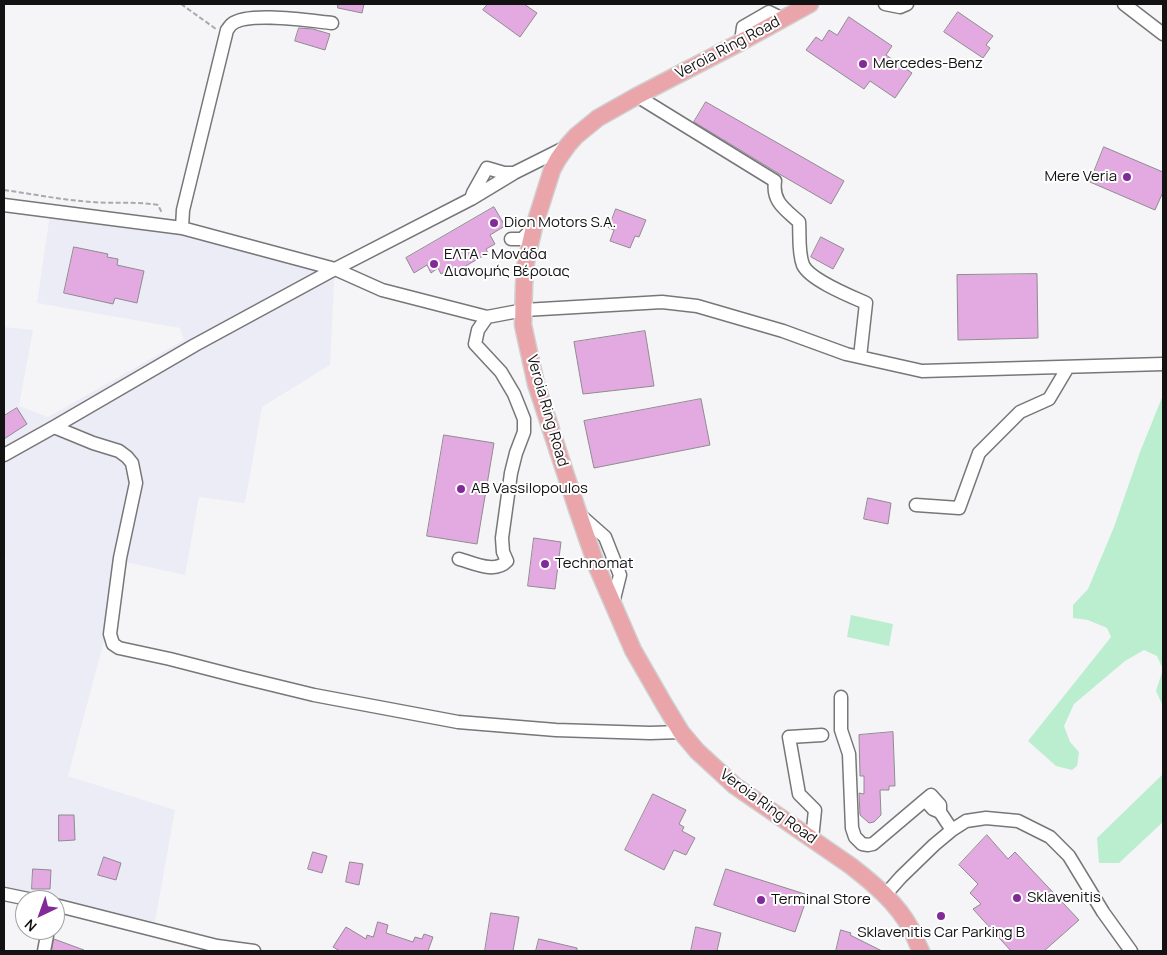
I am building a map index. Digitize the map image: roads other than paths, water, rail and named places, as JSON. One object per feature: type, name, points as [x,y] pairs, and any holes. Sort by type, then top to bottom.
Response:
[{"type":"main road","name":"Verοia Ring Road","points":[[810,4],[637,96],[598,118],[576,136],[552,170],[534,227],[526,262],[523,326],[536,384],[597,566],[633,650],[681,732],[697,751],[735,786],[863,875],[885,895],[898,910],[921,951]]},
{"type":"street","points":[[884,4],[900,7],[907,4]]},
{"type":"street","points":[[1124,4],[1163,34]]},
{"type":"street","points":[[182,228],[183,210],[227,30],[232,23],[244,19],[270,17],[332,23]]},
{"type":"street","points":[[637,96],[776,181],[774,189],[778,201],[799,222],[800,252],[803,265],[812,276],[866,302],[860,357]]},
{"type":"street","points":[[4,454],[54,427],[195,344],[568,146]]},
{"type":"street","points":[[471,199],[487,168],[504,173],[514,173]]},
{"type":"street","points":[[4,205],[182,228],[335,269],[382,290],[487,317],[524,310],[662,302],[697,306],[783,331],[846,354],[922,371],[1163,364]]},
{"type":"street","points":[[511,239],[522,239],[534,227]]},
{"type":"street","points":[[460,559],[492,568],[502,566],[507,561],[503,552],[502,538],[511,473],[524,432],[524,419],[514,394],[501,372],[475,344],[478,330],[487,317]]},
{"type":"street","points":[[916,505],[959,508],[979,453],[1020,412],[1049,399],[1068,367]]},
{"type":"street","points":[[54,427],[119,451],[132,464],[136,483],[120,558],[110,634],[113,644],[119,648],[314,695],[458,722],[556,730],[681,732]]},
{"type":"street","points":[[841,697],[841,730],[850,754],[852,828],[855,837],[862,844],[873,844],[930,795],[940,806],[940,812],[952,830]]},
{"type":"street","points":[[812,839],[815,810],[799,794],[789,736],[822,735]]},
{"type":"street","points":[[885,895],[921,858],[952,830],[966,821],[986,818],[1018,821],[1050,837],[1069,856],[1103,912],[1131,951]]},
{"type":"street","points":[[65,908],[217,946],[254,951]]},
{"type":"place","name":"Mercedes-Benz","points":[[863,64]]},
{"type":"place","name":"Mere Veria","points":[[1127,177]]},
{"type":"place","name":"Dion Motors S.A.","points":[[494,223]]},
{"type":"place","name":"ΕΛΤΑ - Μονάδα Διανομής Βέροιας","points":[[434,264]]},
{"type":"place","name":"AB Vassilopoulos","points":[[461,489]]},
{"type":"place","name":"Technomat","points":[[545,564]]},
{"type":"place","name":"Sklavenitis","points":[[1017,898]]},
{"type":"place","name":"Terminal Store","points":[[761,900]]},
{"type":"place","name":"Sklavenitis Car Parking B","points":[[941,916]]}]
